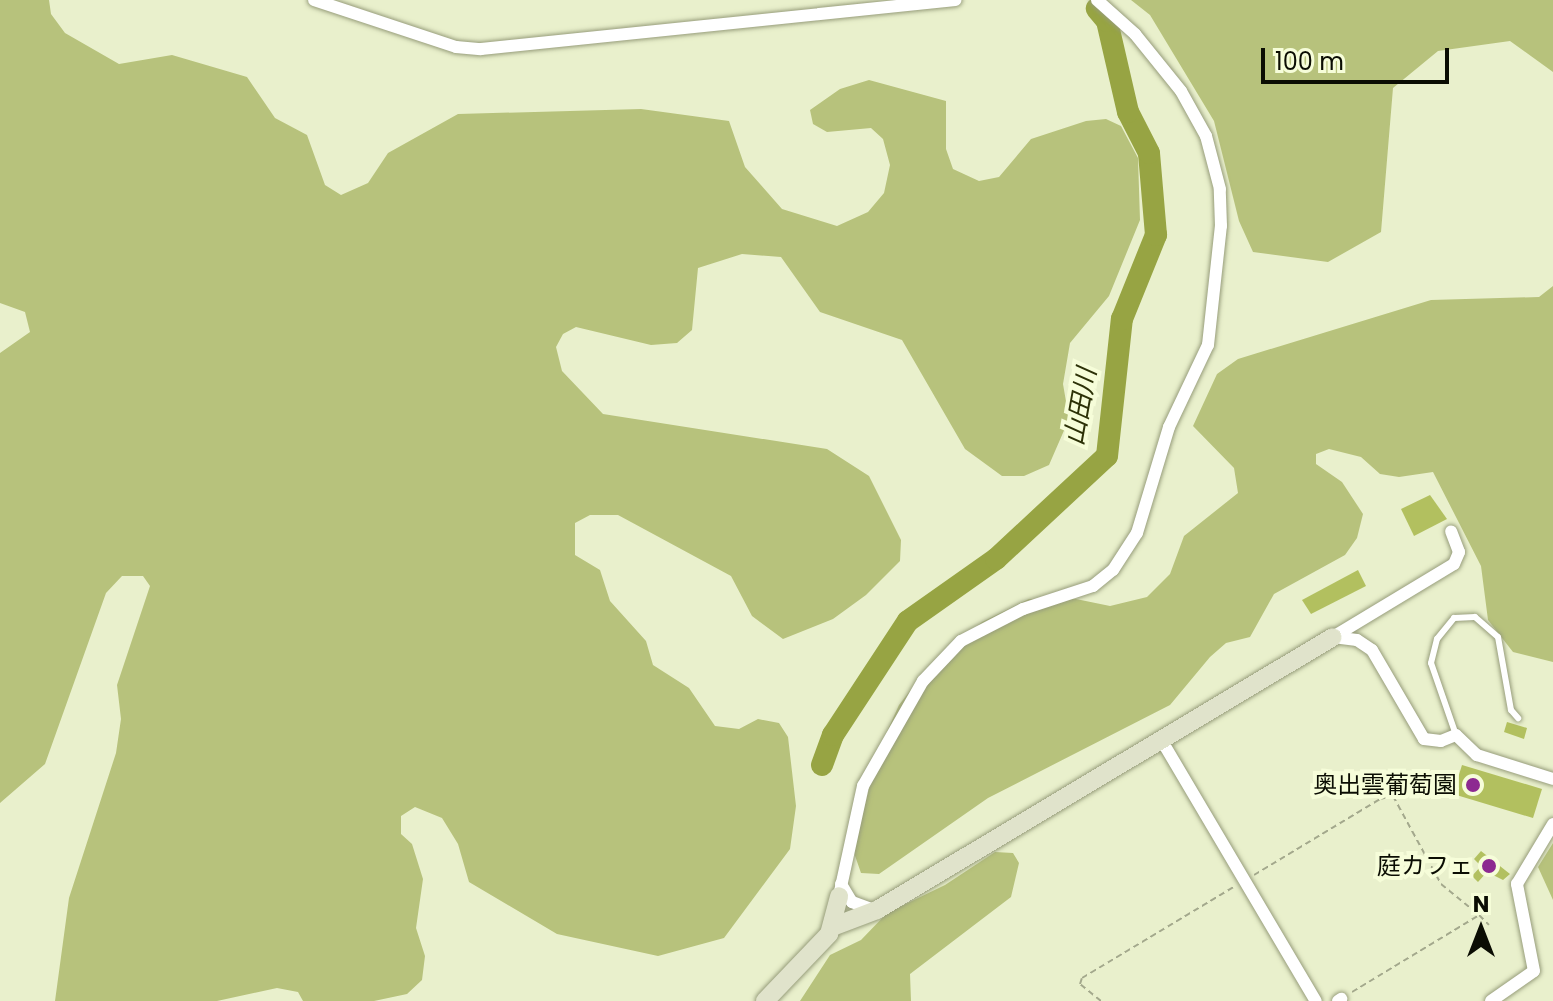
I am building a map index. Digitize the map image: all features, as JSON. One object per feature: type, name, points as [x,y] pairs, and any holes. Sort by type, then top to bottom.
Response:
[{"type":"street","points":[[314,0],[456,47],[481,49],[955,0]]},
{"type":"street","points":[[832,927],[872,764],[948,651],[1023,609],[1093,586],[1127,552],[1155,483],[1169,427],[1208,345],[1221,226],[1220,189],[1206,136],[1181,91],[1135,34],[1097,0]]},
{"type":"street","points":[[765,1001],[832,927],[877,910],[1454,564],[1459,552],[1451,531]]},
{"type":"street","points":[[1333,637],[1357,640],[1372,650],[1424,739],[1441,741],[1456,735],[1477,755],[1553,779]]},
{"type":"street","points":[[1162,741],[1316,1001]]},
{"type":"street","points":[[1491,1001],[1534,971],[1517,884],[1553,824]]},
{"type":"street","points":[[840,890],[852,902],[877,910]]},
{"type":"lane","points":[[1456,735],[1431,663],[1437,639],[1454,618],[1475,617],[1498,637],[1511,710],[1518,718]]},
{"type":"path","points":[[1101,1001],[1082,987],[1082,978],[1380,799],[1393,796],[1441,884],[1489,925]]},
{"type":"path","points":[[1339,1000],[1479,915]]},
{"type":"green space","points":[[0,0],[49,0],[51,14],[65,33],[119,64],[172,55],[247,77],[275,118],[307,135],[325,185],[341,195],[368,183],[388,153],[458,114],[641,109],[729,121],[745,167],[782,209],[837,226],[868,212],[884,193],[890,165],[883,139],[871,128],[827,132],[813,124],[810,110],[840,89],[869,80],[946,101],[946,149],[953,169],[979,181],[999,177],[1031,139],[1086,121],[1106,119],[1121,126],[1138,158],[1140,220],[1109,296],[1070,343],[1063,384],[1069,419],[1049,465],[1024,476],[1002,476],[965,449],[902,340],[820,312],[781,257],[742,254],[698,268],[692,330],[677,343],[651,345],[576,327],[563,334],[556,347],[562,371],[603,414],[827,449],[869,476],[901,540],[900,561],[866,595],[833,619],[783,639],[752,616],[731,576],[618,515],[590,515],[575,523],[575,555],[600,570],[610,601],[646,641],[653,665],[689,688],[715,726],[739,729],[758,719],[779,723],[788,737],[796,806],[790,849],[724,938],[658,956],[557,934],[469,882],[458,844],[442,818],[415,807],[401,816],[401,834],[412,844],[423,879],[416,928],[425,956],[422,980],[407,994],[374,1001],[303,1001],[298,992],[277,988],[217,1001],[55,1001],[69,898],[116,753],[121,719],[117,685],[150,586],[143,576],[122,576],[106,593],[45,764],[0,803],[0,353],[30,332],[25,312],[0,303]]},
{"type":"green space","points":[[1131,0],[1553,0],[1553,72],[1510,41],[1438,51],[1393,88],[1381,232],[1328,262],[1253,252],[1239,221],[1214,121],[1150,15]]},
{"type":"green space","points":[[1553,286],[1553,662],[1513,652],[1488,620],[1481,566],[1433,472],[1399,477],[1380,474],[1361,457],[1329,449],[1316,454],[1316,464],[1342,482],[1363,514],[1357,538],[1345,555],[1274,594],[1250,637],[1226,643],[1210,657],[1170,705],[988,798],[879,874],[861,873],[853,850],[880,747],[899,705],[924,673],[982,622],[1029,599],[1076,599],[1110,606],[1147,597],[1170,574],[1184,536],[1238,493],[1234,468],[1193,426],[1217,374],[1238,359],[1431,300],[1539,297]]},
{"type":"green space","points":[[1553,843],[1553,900],[1538,867]]},
{"type":"green space","points":[[995,852],[1013,853],[1019,863],[1011,897],[910,974],[911,1001],[800,1001],[830,955],[861,940],[887,913],[945,885]]},
{"type":"building","points":[[1430,495],[1447,519],[1414,536],[1401,509]]},
{"type":"building","points":[[1358,570],[1366,586],[1311,614],[1302,600]]},
{"type":"building","points":[[1507,722],[1527,728],[1524,739],[1504,732]]},
{"type":"building","points":[[1462,765],[1542,789],[1533,818],[1453,794]]},
{"type":"building","name":"庭カフェ","points":[[1481,851],[1510,874],[1503,880],[1487,872],[1478,882],[1472,876],[1481,866],[1474,859]]},
{"type":"waterway","name":"山田川","points":[[822,765],[833,735],[908,621],[996,559],[1107,456],[1122,319],[1156,235],[1149,153],[1128,112],[1107,21],[1097,9]]},
{"type":"place","name":"奥出雲葡萄園","points":[[1473,785]]},
{"type":"place","name":"庭カフェ","points":[[1489,866]]}]
